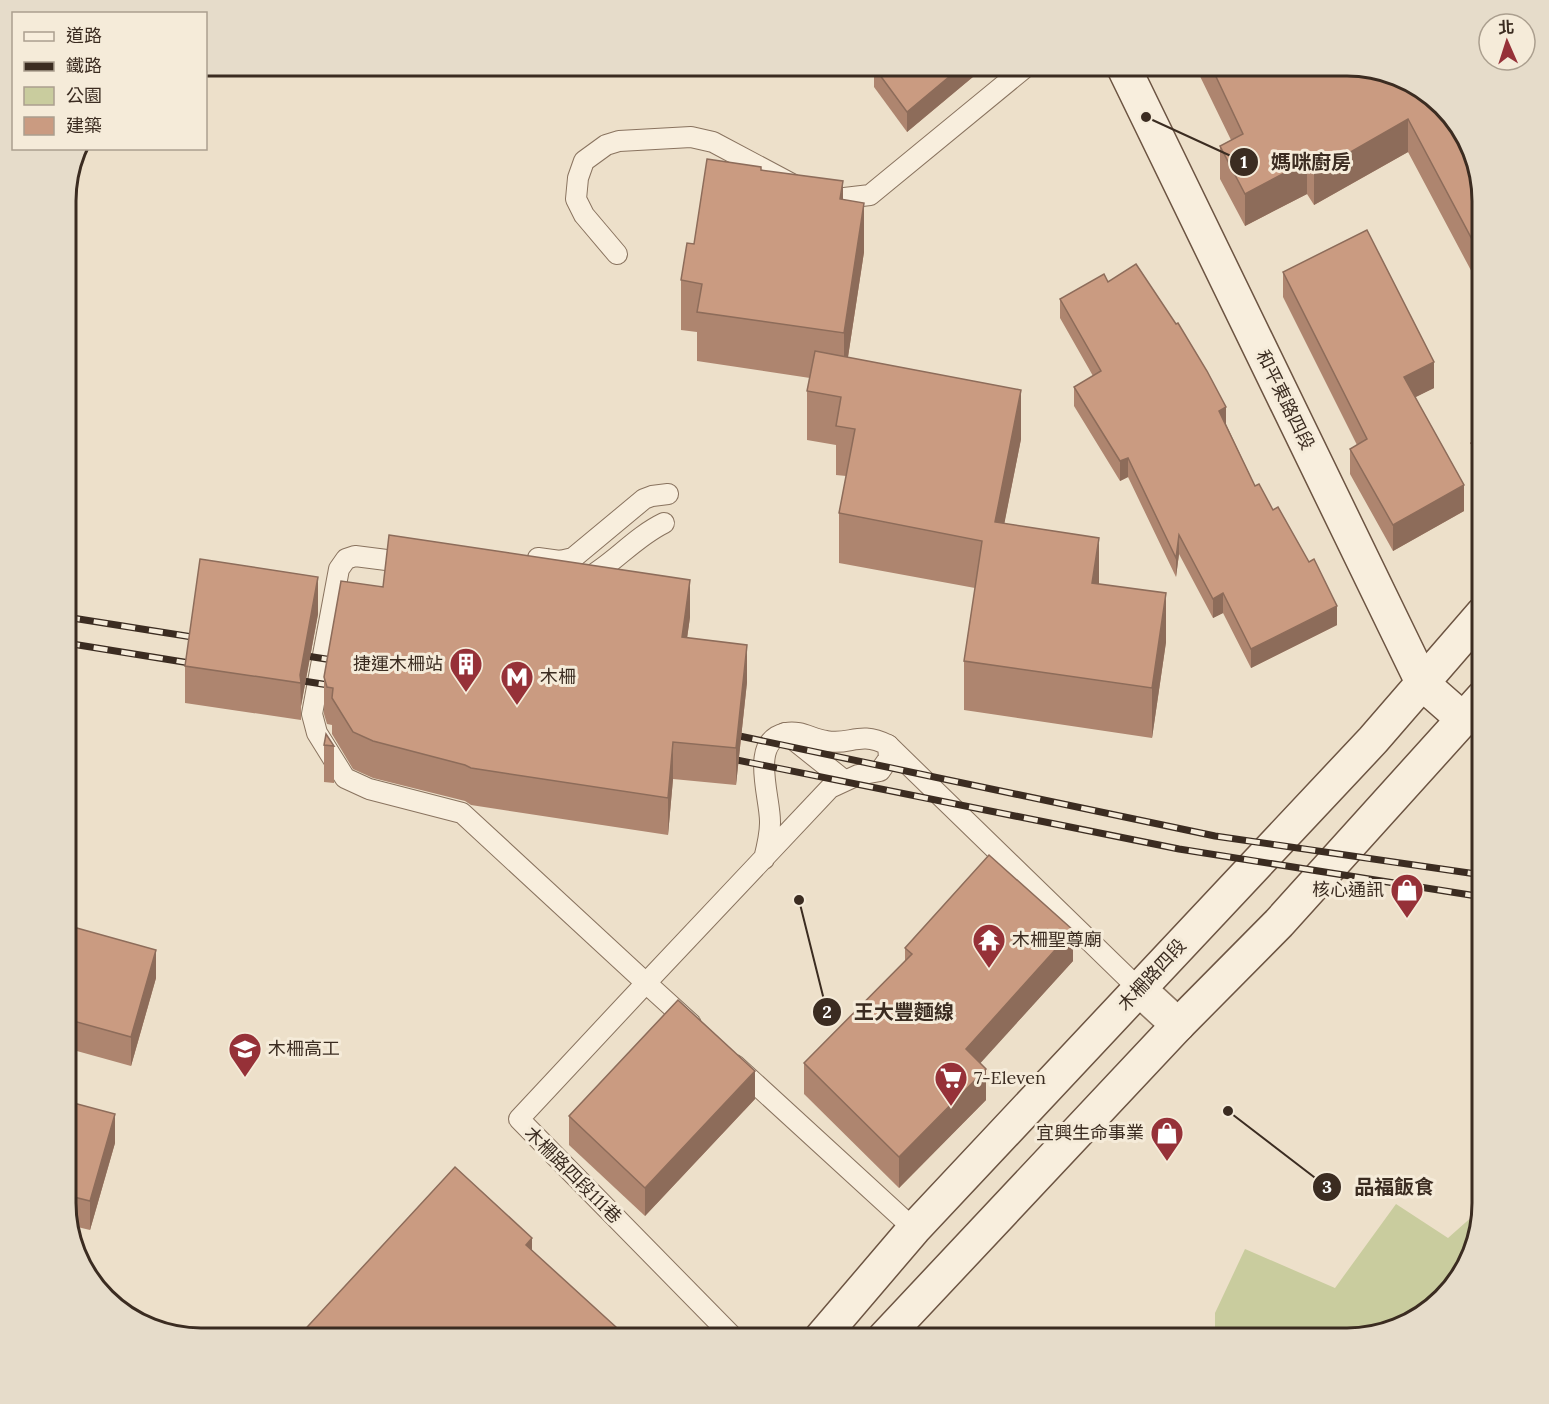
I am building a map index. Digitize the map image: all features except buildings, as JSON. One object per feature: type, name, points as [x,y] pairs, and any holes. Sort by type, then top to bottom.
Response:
[{"type":"main road","name":"和平東路四段","points":[[1127,76],[1423,684],[1472,708]]},
{"type":"main road","name":"木柵路四段","points":[[830,1328],[914,1229],[1373,740],[1472,626]]},
{"type":"main road","points":[[893,1328],[1178,1025],[1279,923],[1472,711]]},
{"type":"main road","points":[[1138,989],[1178,1025]]},
{"type":"lane","points":[[617,254],[584,215],[576,199],[578,178],[584,161],[606,145],[619,141],[691,137],[713,141],[813,195],[836,199],[870,195],[1015,76]]},
{"type":"lane","points":[[515,555],[560,561],[573,558],[644,499],[668,494]]},
{"type":"lane","points":[[561,584],[578,583],[597,573],[649,530],[664,523]]},
{"type":"lane","points":[[367,556],[413,545]]},
{"type":"lane","points":[[425,565],[356,556],[346,560],[339,568],[312,714],[317,733],[345,778],[369,789],[462,813],[707,1039]]},
{"type":"lane","points":[[764,859],[770,824],[763,762],[767,748],[776,738],[785,733],[800,733],[825,741],[837,742],[863,737],[878,740],[888,745],[1138,989]]},
{"type":"lane","points":[[785,733],[844,780]]},
{"type":"lane","points":[[646,983],[830,788],[844,780],[880,771],[889,758],[888,745]]},
{"type":"lane","name":"木柵路四段111巷","points":[[646,983],[519,1119],[724,1328]]},
{"type":"lane","points":[[724,1054],[914,1229]]},
{"type":"green space","points":[[1396,1204],[1448,1238],[1471,1218],[1468,1235],[1456,1265],[1436,1291],[1403,1315],[1372,1325],[1347,1328],[1215,1328],[1215,1313],[1245,1249],[1335,1288]]},
{"type":"railway","points":[[77,619],[205,639]]},
{"type":"railway","points":[[77,645],[202,665]]},
{"type":"railway","points":[[294,654],[345,662]]},
{"type":"railway","points":[[291,679],[341,687]]},
{"type":"railway","points":[[725,733],[1215,836],[1472,873]]},
{"type":"railway","points":[[722,757],[1179,849],[1472,895]]},
{"type":"place","name":"媽咪廚房","points":[[1146,117]]},
{"type":"place","name":"捷運木柵站","points":[[466,693]]},
{"type":"place","name":"木柵","points":[[517,706]]},
{"type":"place","name":"王大豐麵線","points":[[799,900]]},
{"type":"place","name":"核心通訊","points":[[1407,919]]},
{"type":"place","name":"木柵聖尊廟","points":[[989,969]]},
{"type":"place","name":"木柵高工","points":[[245,1078]]},
{"type":"place","name":"7-Eleven","points":[[951,1107]]},
{"type":"place","name":"品福飯食","points":[[1228,1111]]},
{"type":"place","name":"宜興生命事業","points":[[1167,1162]]}]
